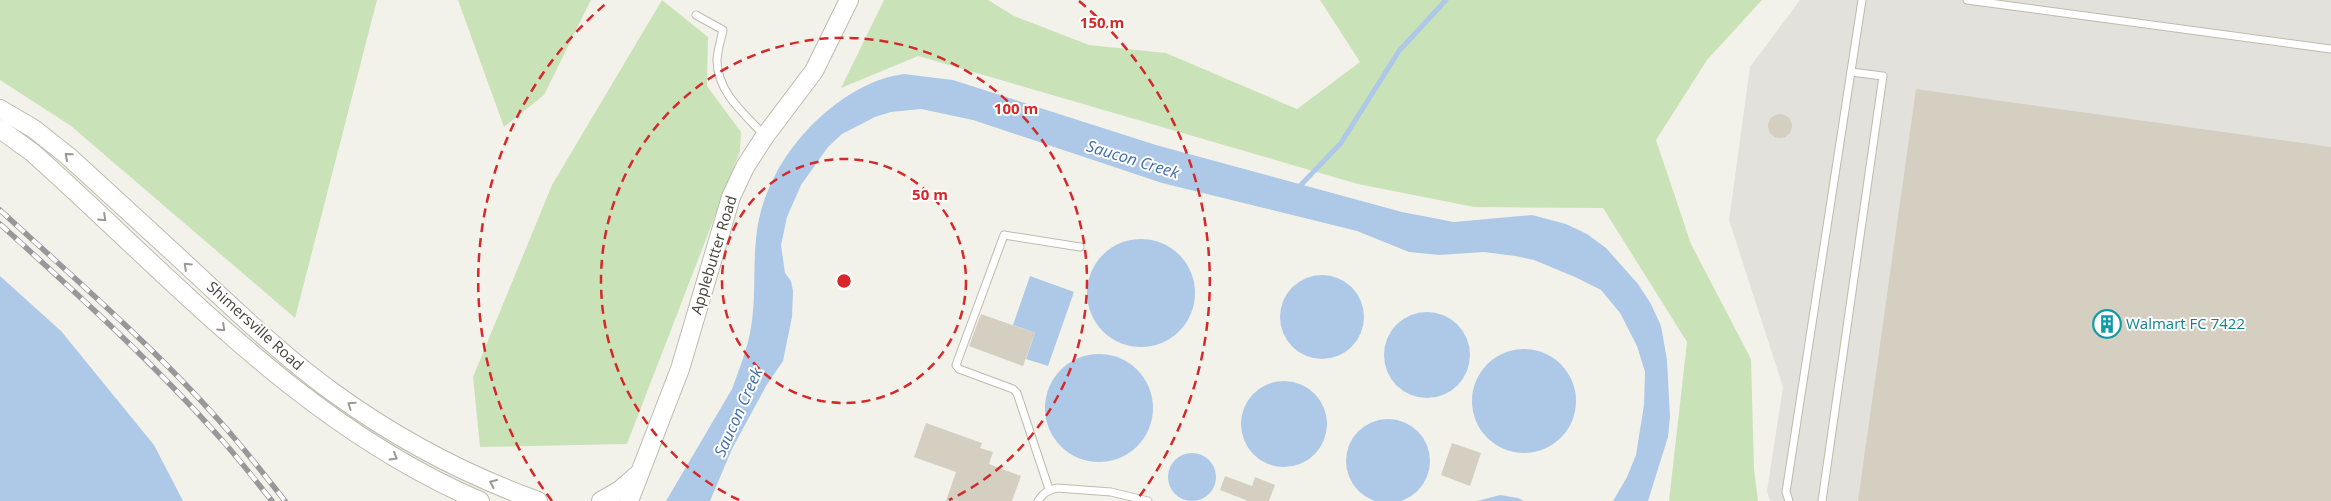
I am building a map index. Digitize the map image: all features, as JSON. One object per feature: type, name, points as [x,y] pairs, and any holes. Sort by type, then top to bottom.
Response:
[{"type":"street","name":"Applebutter Road","points":[[629,500],[680,369],[730,197],[745,167],[765,136],[814,71],[849,0]]},
{"type":"street","name":"Shimersville Road","points":[[0,109],[34,129],[68,156],[267,339],[334,393],[384,426],[435,455],[506,489],[538,501]]},
{"type":"street","name":"Shimersville Road","points":[[0,129],[33,153],[234,339],[301,396],[376,447],[480,501]]},
{"type":"street","points":[[601,501],[620,490],[643,468]]},
{"type":"lane","points":[[1788,501],[1786,492],[1862,0]]},
{"type":"lane","points":[[1967,0],[2331,49]]},
{"type":"lane","points":[[696,14],[723,30],[717,60],[720,78],[727,96],[765,136]]},
{"type":"lane","points":[[1822,501],[1883,76],[1851,72]]},
{"type":"lane","points":[[1049,490],[1017,393],[1013,389],[959,369],[956,365],[1004,235],[1080,247]]},
{"type":"lane","points":[[1038,501],[1049,490],[1057,488],[1111,492],[1148,501]]},
{"type":"shaded area","points":[[1800,0],[2331,0],[2331,501],[1770,501],[1767,491],[1783,387],[1729,220],[1750,67]]},
{"type":"green space","points":[[0,0],[377,0],[295,318],[71,126],[0,80]]},
{"type":"green space","points":[[458,0],[591,0],[544,95],[504,127]]},
{"type":"green space","points":[[662,0],[708,37],[707,86],[741,132],[740,151],[627,444],[480,447],[473,377],[552,185]]},
{"type":"green space","points":[[884,0],[988,0],[1014,16],[1089,45],[1166,53],[1297,109],[1360,62],[1320,0],[1762,0],[1707,60],[1656,140],[1691,244],[1751,359],[1754,469],[1758,501],[1669,501],[1687,342],[1603,208],[1474,207],[1358,184],[918,56],[841,88]]},
{"type":"water","name":"Saucon Creek","points":[[904,74],[953,80],[1156,145],[1402,212],[1454,222],[1532,215],[1566,224],[1587,234],[1606,248],[1638,284],[1651,304],[1661,326],[1667,360],[1670,417],[1668,437],[1648,501],[1613,501],[1627,477],[1636,455],[1644,405],[1645,372],[1637,346],[1620,313],[1601,290],[1534,260],[1515,256],[1484,252],[1439,255],[1409,252],[1357,231],[1162,183],[973,120],[921,109],[891,112],[875,117],[842,134],[828,147],[801,185],[787,217],[781,245],[785,273],[791,281],[793,291],[792,317],[783,361],[766,386],[732,449],[710,501],[666,501],[732,389],[743,358],[753,316],[756,239],[763,203],[770,185],[800,138],[826,112],[862,87],[882,79]]},
{"type":"water","points":[[1141,239],[1162,243],[1179,255],[1191,272],[1195,293],[1191,314],[1179,331],[1162,343],[1141,347],[1120,343],[1103,331],[1091,314],[1087,293],[1091,272],[1103,255],[1120,243]]},
{"type":"water","points":[[1314,275],[1330,275],[1346,282],[1357,293],[1364,309],[1361,333],[1352,347],[1346,352],[1330,359],[1314,359],[1298,352],[1287,341],[1280,325],[1280,309],[1287,293],[1298,282]]},
{"type":"water","points":[[0,276],[61,331],[154,445],[183,501],[0,501]]},
{"type":"water","points":[[1030,276],[1074,292],[1048,366],[1026,359],[1035,333],[1013,325]]},
{"type":"water","points":[[1427,312],[1443,315],[1451,319],[1463,331],[1467,339],[1470,355],[1467,371],[1463,379],[1451,391],[1443,395],[1427,398],[1411,395],[1403,391],[1391,379],[1387,371],[1384,355],[1387,339],[1391,331],[1403,319],[1411,315]]},
{"type":"water","points":[[1524,349],[1544,353],[1561,364],[1572,381],[1576,401],[1572,421],[1561,438],[1544,449],[1524,453],[1504,449],[1487,438],[1476,421],[1472,401],[1476,381],[1487,364],[1504,353]]},
{"type":"water","points":[[1099,354],[1120,358],[1137,370],[1149,387],[1153,408],[1149,429],[1137,446],[1120,458],[1099,462],[1078,458],[1061,446],[1049,429],[1045,408],[1049,387],[1061,370],[1078,358]]},
{"type":"water","points":[[1284,381],[1301,384],[1315,393],[1324,407],[1327,424],[1324,441],[1315,455],[1301,464],[1284,467],[1267,464],[1253,455],[1244,441],[1241,424],[1244,407],[1253,393],[1267,384]]},
{"type":"water","points":[[1388,419],[1404,422],[1418,431],[1427,445],[1430,461],[1427,477],[1418,491],[1404,500],[1388,503],[1372,500],[1358,491],[1349,477],[1346,461],[1349,445],[1358,431],[1372,422]]},
{"type":"water","points":[[1187,453],[1197,453],[1209,460],[1216,472],[1216,482],[1209,494],[1197,501],[1187,501],[1179,497],[1172,490],[1168,482],[1168,472],[1172,464],[1179,457]]},
{"type":"water","points":[[1500,495],[1518,498],[1524,501],[1477,501]]},
{"type":"building","name":"Walmart FC 7422","points":[[1916,89],[2331,147],[2331,501],[1858,501]]},
{"type":"building","points":[[1780,114],[1789,117],[1792,126],[1789,135],[1780,138],[1771,135],[1768,126],[1771,117]]},
{"type":"building","points":[[981,314],[1035,333],[1023,366],[969,346]]},
{"type":"building","points":[[926,423],[982,443],[980,448],[993,452],[989,464],[1021,476],[1012,501],[946,501],[956,472],[914,457]]},
{"type":"building","points":[[1452,443],[1481,453],[1470,486],[1441,475]]},
{"type":"building","points":[[1225,476],[1252,486],[1255,477],[1275,485],[1269,501],[1248,501],[1220,490]]},
{"type":"waterway","points":[[1297,189],[1341,143],[1399,51],[1446,0]]},
{"type":"railway","points":[[0,210],[176,374],[230,433],[285,501]]},
{"type":"railway","points":[[0,224],[114,328],[195,410],[272,501]]},
{"type":"place","name":"Walmart FC 7422","points":[[2107,324]]}]
